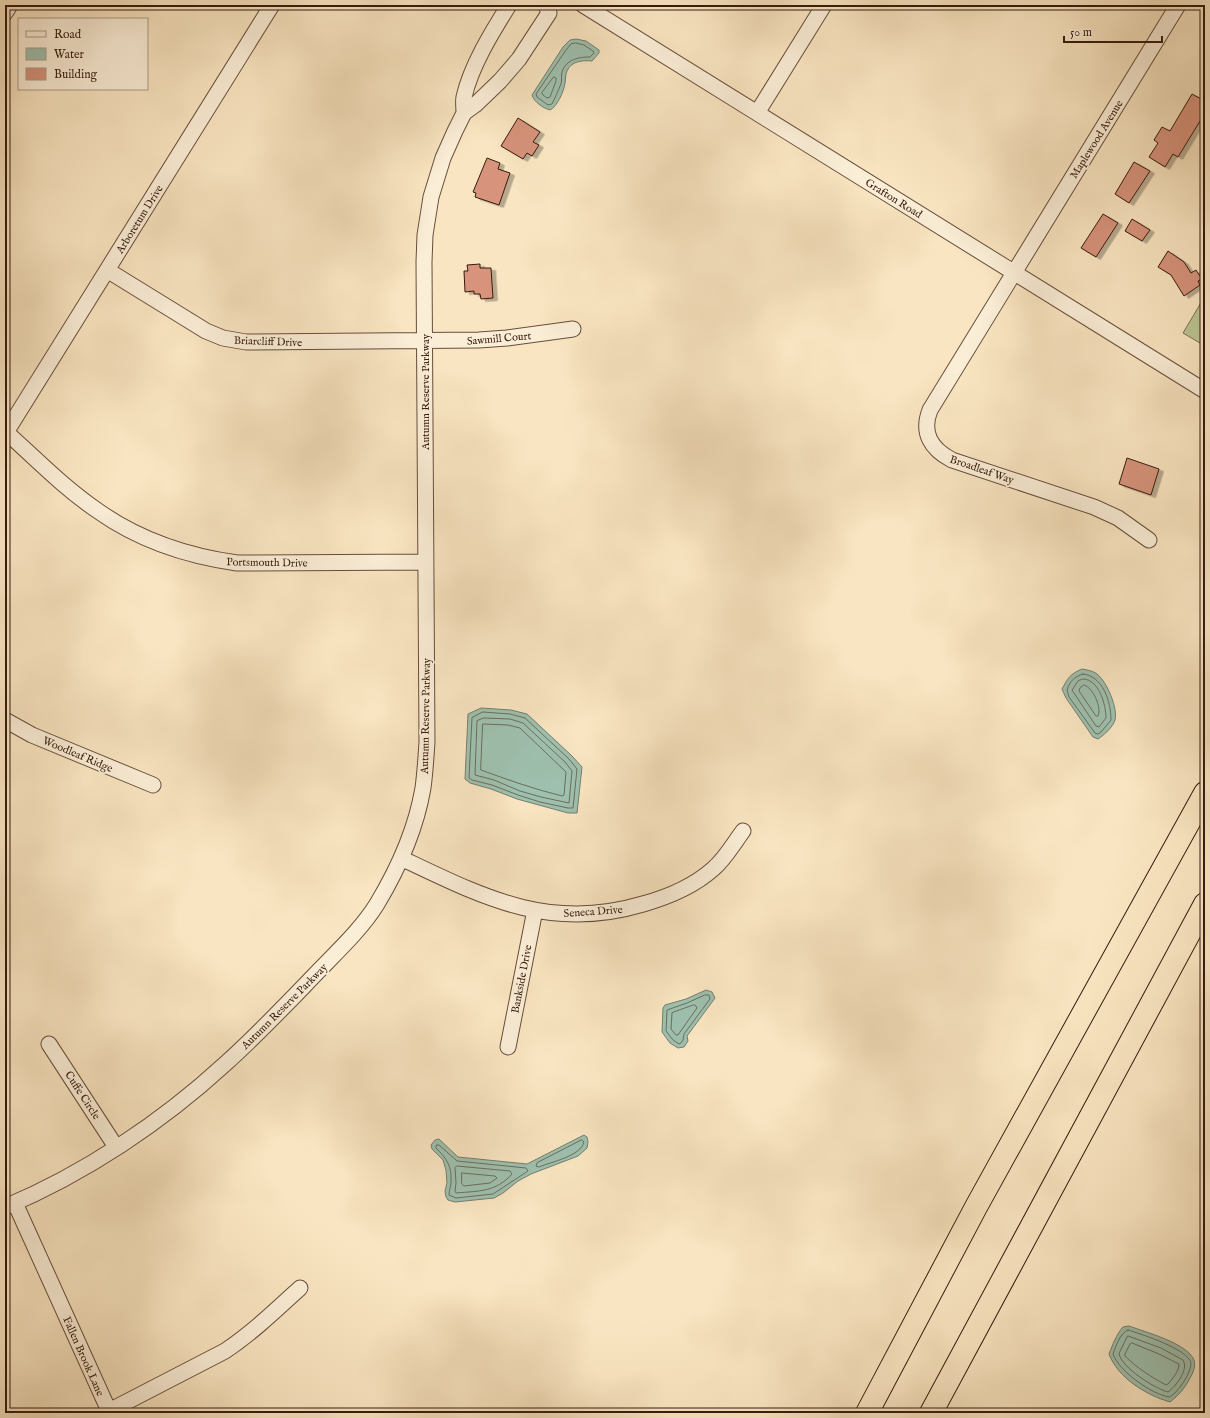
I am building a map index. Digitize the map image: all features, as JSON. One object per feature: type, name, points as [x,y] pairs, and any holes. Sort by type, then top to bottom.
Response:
[{"type":"highway","points":[[867,1413],[976,1207],[1205,793]]},
{"type":"highway","points":[[931,1413],[1205,904]]},
{"type":"street","points":[[5,13],[10,5]]},
{"type":"street","name":"Arboretum Drive","points":[[5,432],[272,5]]},
{"type":"street","name":"Autumn Reserve Parkway","points":[[10,1205],[32,1196],[75,1173],[157,1120],[205,1082],[270,1022],[365,920],[384,892],[401,858],[411,833],[423,789],[427,742],[424,262],[428,210],[443,158],[464,113],[464,98],[479,57],[509,5]]},
{"type":"street","name":"Autumn Reserve Parkway","points":[[464,113],[475,105],[500,81],[519,59],[549,13],[546,5]]},
{"type":"street","name":"Grafton Road","points":[[583,5],[1205,391]]},
{"type":"street","points":[[757,113],[824,5]]},
{"type":"street","name":"Maplewood Avenue","points":[[1014,273],[1178,5]]},
{"type":"street","name":"Briarcliff Drive","points":[[107,270],[200,328],[233,340],[256,343],[424,342]]},
{"type":"street","name":"Broadleaf Way","points":[[1014,273],[930,410],[927,423],[932,444],[936,449],[952,460],[1100,509],[1127,524],[1149,540]]},
{"type":"street","name":"Sawmill Court","points":[[424,342],[507,338],[573,329]]},
{"type":"street","name":"Portsmouth Drive","points":[[5,432],[70,490],[98,512],[124,528],[180,551],[224,561],[250,563],[426,562]]},
{"type":"street","name":"Woodleaf Ridge","points":[[5,720],[32,735],[153,786]]},
{"type":"street","name":"Seneca Drive","points":[[401,858],[485,896],[515,907],[566,914],[619,911],[653,901],[687,886],[714,868],[743,831]]},
{"type":"street","name":"Bankside Drive","points":[[508,1047],[535,910]]},
{"type":"street","name":"Cuffe Circle","points":[[49,1044],[116,1147]]},
{"type":"street","name":"Fallen Brook Lane","points":[[10,1205],[109,1411],[209,1360],[236,1344],[263,1322],[300,1288]]},
{"type":"shaded area","points":[[1205,296],[1205,346],[1183,333]]},
{"type":"water","points":[[576,39],[586,41],[599,50],[599,53],[592,61],[578,62],[571,65],[566,72],[560,98],[553,108],[550,110],[547,109],[537,102],[532,95],[563,47],[570,40]]},
{"type":"water","points":[[1082,669],[1094,672],[1101,678],[1108,689],[1115,709],[1114,723],[1108,731],[1098,739],[1093,737],[1066,698],[1062,689],[1070,677]]},
{"type":"water","points":[[481,708],[511,710],[527,714],[572,756],[582,767],[577,813],[568,813],[517,799],[470,783],[465,779],[468,714]]},
{"type":"water","points":[[706,990],[712,992],[715,998],[687,1036],[688,1041],[684,1047],[678,1048],[670,1043],[662,1032],[663,1008],[665,1005],[686,999]]},
{"type":"water","points":[[584,1135],[587,1137],[587,1148],[578,1156],[531,1174],[518,1181],[494,1198],[455,1202],[448,1200],[446,1197],[446,1170],[443,1160],[432,1149],[431,1145],[435,1140],[439,1139],[458,1157],[527,1164]]},
{"type":"water","points":[[1129,1326],[1175,1343],[1190,1354],[1194,1360],[1194,1369],[1188,1382],[1182,1391],[1170,1402],[1152,1395],[1134,1384],[1119,1371],[1113,1363],[1109,1354],[1113,1343],[1123,1327]]},
{"type":"building","points":[[1192,94],[1205,101],[1205,113],[1178,157],[1173,154],[1165,167],[1149,157],[1158,143],[1154,140],[1162,127],[1170,131]]},
{"type":"building","points":[[518,118],[540,132],[533,142],[539,145],[532,156],[527,153],[523,159],[501,146]]},
{"type":"building","points":[[487,158],[500,163],[498,169],[510,173],[499,205],[475,197],[476,193],[473,192]]},
{"type":"building","points":[[1134,162],[1150,171],[1129,203],[1115,194]]},
{"type":"building","points":[[1103,214],[1118,223],[1096,257],[1081,248]]},
{"type":"building","points":[[1132,219],[1150,230],[1142,241],[1125,231]]},
{"type":"building","points":[[1168,251],[1184,262],[1191,273],[1196,270],[1202,279],[1198,281],[1200,285],[1184,296],[1171,275],[1158,267]]},
{"type":"building","points":[[480,264],[480,268],[491,268],[493,298],[481,299],[480,294],[474,294],[474,291],[465,292],[464,271],[468,271],[467,265]]},
{"type":"building","points":[[1127,458],[1159,469],[1151,495],[1119,484]]}]
